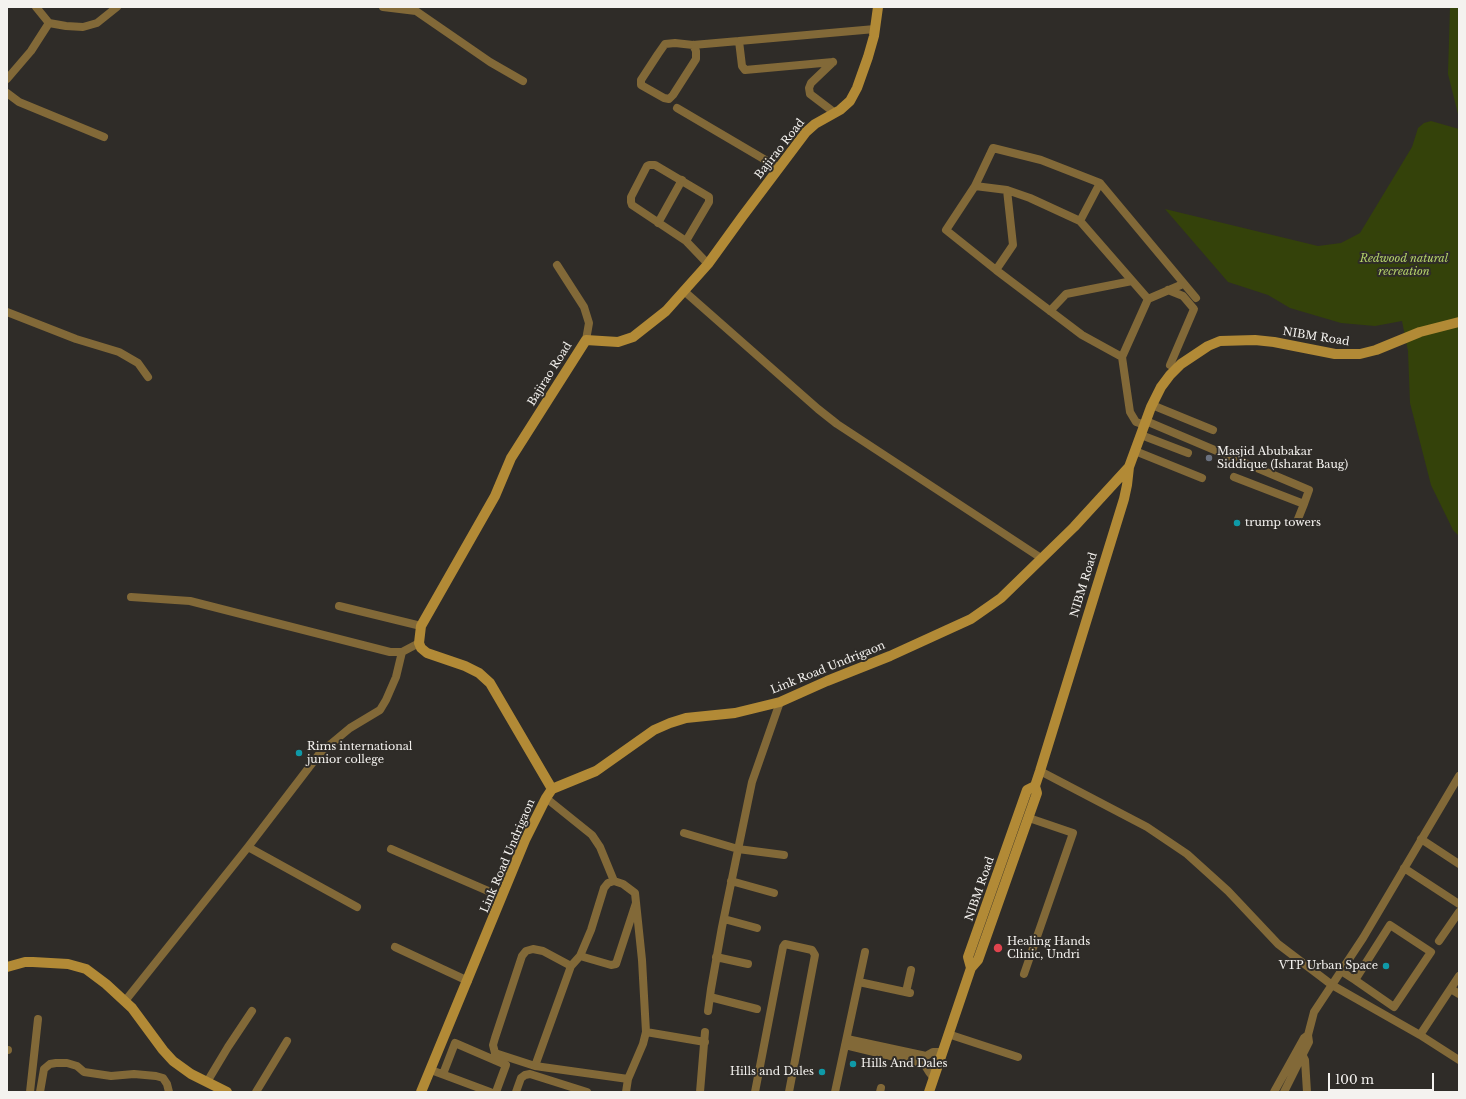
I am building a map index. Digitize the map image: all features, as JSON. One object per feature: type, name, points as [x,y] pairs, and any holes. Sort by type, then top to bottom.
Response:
[{"type":"street","points":[[36,7],[49,23],[83,27],[97,23],[117,7]]},
{"type":"street","points":[[383,7],[416,11],[490,62],[524,81]]},
{"type":"street","name":"Bajirao Road","points":[[419,642],[421,626],[495,496],[511,458],[586,340],[618,342],[633,337],[666,310],[708,264],[806,132],[815,124],[835,113],[850,101],[857,88],[868,57],[875,29],[878,7]]},
{"type":"street","points":[[7,79],[31,51],[49,23]]},
{"type":"street","points":[[693,45],[696,51],[696,59],[673,95],[669,98],[664,98],[641,85],[641,80],[665,44],[675,43],[693,45],[739,42],[875,29]]},
{"type":"street","points":[[739,42],[742,66],[745,70],[833,62],[811,83],[810,94],[835,113]]},
{"type":"street","points":[[7,92],[19,102],[104,137]]},
{"type":"street","points":[[677,108],[779,168]]},
{"type":"street","points":[[1122,357],[1082,335],[946,230],[975,186],[993,148],[1041,160],[1100,183],[1196,298]]},
{"type":"street","points":[[686,242],[710,200],[707,196],[682,180],[655,165],[652,164],[647,166],[631,197],[632,205],[686,242],[708,264]]},
{"type":"street","points":[[658,223],[682,180]]},
{"type":"street","points":[[1080,221],[1100,183]]},
{"type":"street","points":[[975,186],[1007,190],[1030,198],[1080,221],[1148,299]]},
{"type":"street","points":[[996,270],[1013,245],[1007,190]]},
{"type":"street","points":[[558,265],[584,307],[589,323],[586,340]]},
{"type":"street","points":[[1050,311],[1066,294],[1132,281]]},
{"type":"street","points":[[1183,284],[1148,299],[1122,357],[1130,412],[1136,422],[1145,423],[1309,490],[1298,519]]},
{"type":"street","points":[[1168,290],[1183,296],[1194,309],[1170,365]]},
{"type":"street","points":[[684,291],[837,424],[1041,558]]},
{"type":"street","points":[[7,312],[76,339],[119,352],[138,363],[148,377]]},
{"type":"street","name":"NIBM Road","points":[[929,1092],[971,968],[968,957],[1027,790],[1035,786],[1124,499],[1129,468],[1152,405],[1161,387],[1181,364],[1208,346],[1220,341],[1255,340],[1274,342],[1335,354],[1360,354],[1376,350],[1420,332],[1459,322]]},
{"type":"street","points":[[1152,405],[1213,430]]},
{"type":"street","points":[[1141,435],[1188,453]]},
{"type":"street","points":[[1135,451],[1202,478]]},
{"type":"street","name":"Link Road Undrigaon","points":[[421,1092],[525,840],[549,794],[596,771],[650,733],[670,723],[686,718],[735,713],[780,702],[971,620],[1001,598],[1074,527],[1129,468]]},
{"type":"street","points":[[1234,477],[1304,504]]},
{"type":"street","points":[[131,597],[190,601],[390,652],[402,652],[419,642],[421,648],[427,653],[465,666],[479,673],[490,683],[546,780],[549,794],[592,835],[600,847],[614,881]]},
{"type":"street","points":[[339,606],[421,626]]},
{"type":"street","points":[[125,1001],[248,847],[320,753],[350,728],[380,710],[396,677],[402,652]]},
{"type":"street","points":[[708,1011],[716,957],[752,782],[758,761],[780,702]]},
{"type":"street","points":[[1040,771],[1147,827],[1187,854],[1228,891],[1278,944],[1332,985],[1420,1035],[1459,1060]]},
{"type":"street","points":[[1284,1092],[1301,1052],[1304,1038],[1308,1035],[1314,1012],[1363,938],[1459,776]]},
{"type":"street","points":[[971,968],[978,960],[1029,818],[1037,793],[1035,786]]},
{"type":"street","points":[[1024,974],[1073,834],[1029,818]]},
{"type":"street","points":[[684,833],[738,848],[784,855]]},
{"type":"street","points":[[1421,838],[1459,864]]},
{"type":"street","points":[[248,847],[358,907]]},
{"type":"street","points":[[391,849],[502,898]]},
{"type":"street","points":[[1404,868],[1459,904]]},
{"type":"street","points":[[535,1066],[571,966],[580,956],[591,930],[604,888],[608,883],[614,881],[623,884],[636,893],[646,1032],[643,1044],[628,1079],[626,1092]]},
{"type":"street","points":[[731,881],[774,893]]},
{"type":"street","points":[[580,956],[611,965],[616,964],[637,901]]},
{"type":"street","points":[[1439,941],[1459,912]]},
{"type":"street","points":[[724,919],[757,928]]},
{"type":"street","points":[[1341,970],[1355,980],[1394,1007],[1431,952],[1390,925],[1355,980]]},
{"type":"street","points":[[755,1092],[783,947],[785,944],[789,944],[812,950],[815,955],[789,1092]]},
{"type":"street","points":[[395,947],[468,981]]},
{"type":"street","points":[[571,966],[543,951],[533,949],[526,951],[522,956],[493,1045],[495,1053],[535,1066],[628,1079]]},
{"type":"street","points":[[835,1092],[865,952]]},
{"type":"street","points":[[716,957],[748,964]]},
{"type":"street","points":[[7,967],[25,962],[79,966],[93,974],[125,1001],[137,1014],[169,1057],[181,1068],[227,1092]]},
{"type":"street","points":[[859,982],[908,993],[910,970]]},
{"type":"street","points":[[1420,1035],[1459,976]]},
{"type":"street","points":[[1451,989],[1459,994]]},
{"type":"street","points":[[710,997],[757,1008]]},
{"type":"street","points":[[207,1082],[252,1011]]},
{"type":"street","points":[[30,1092],[38,1019]]},
{"type":"street","points":[[646,1032],[704,1042]]},
{"type":"street","points":[[700,1092],[705,1032]]},
{"type":"street","points":[[948,1034],[1018,1057]]},
{"type":"street","points":[[256,1092],[287,1041]]},
{"type":"street","points":[[846,1042],[889,1051],[926,1056],[933,1052],[942,1052]]},
{"type":"street","points":[[443,1074],[454,1043],[506,1065],[496,1092]]},
{"type":"street","points":[[889,1051],[924,1064],[933,1077]]},
{"type":"street","points":[[1274,1092],[1301,1052]]},
{"type":"street","points":[[1301,1052],[1305,1060],[1306,1092]]},
{"type":"street","points":[[40,1092],[44,1069],[50,1064],[56,1063],[67,1063],[77,1066],[84,1072],[111,1076],[134,1074],[156,1076],[163,1078],[170,1092]]},
{"type":"street","points":[[431,1070],[490,1092]]},
{"type":"street","points":[[516,1092],[520,1078],[530,1074],[587,1092]]},
{"type":"green space","points":[[1450,7],[1459,7],[1459,118],[1448,74]]},
{"type":"green space","name":"Redwood natural recreation","points":[[1431,121],[1459,129],[1459,536],[1453,530],[1431,485],[1410,403],[1408,351],[1402,321],[1375,326],[1341,323],[1290,308],[1268,295],[1228,282],[1165,209],[1318,246],[1341,243],[1360,233],[1412,147],[1418,128],[1424,123]]},
{"type":"place","name":"Masjid Abubakar Siddique (Isharat Baug)","points":[[1209,458]]},
{"type":"place","name":"trump towers","points":[[1237,523]]},
{"type":"place","name":"Rims international junior college","points":[[299,753]]},
{"type":"place","name":"Healing Hands Clinic, Undri","points":[[998,948]]},
{"type":"place","name":"VTP Urban Space","points":[[1386,966]]},
{"type":"place","name":"Hills And Dales","points":[[853,1064]]},
{"type":"place","name":"Hills and Dales","points":[[822,1072]]}]
